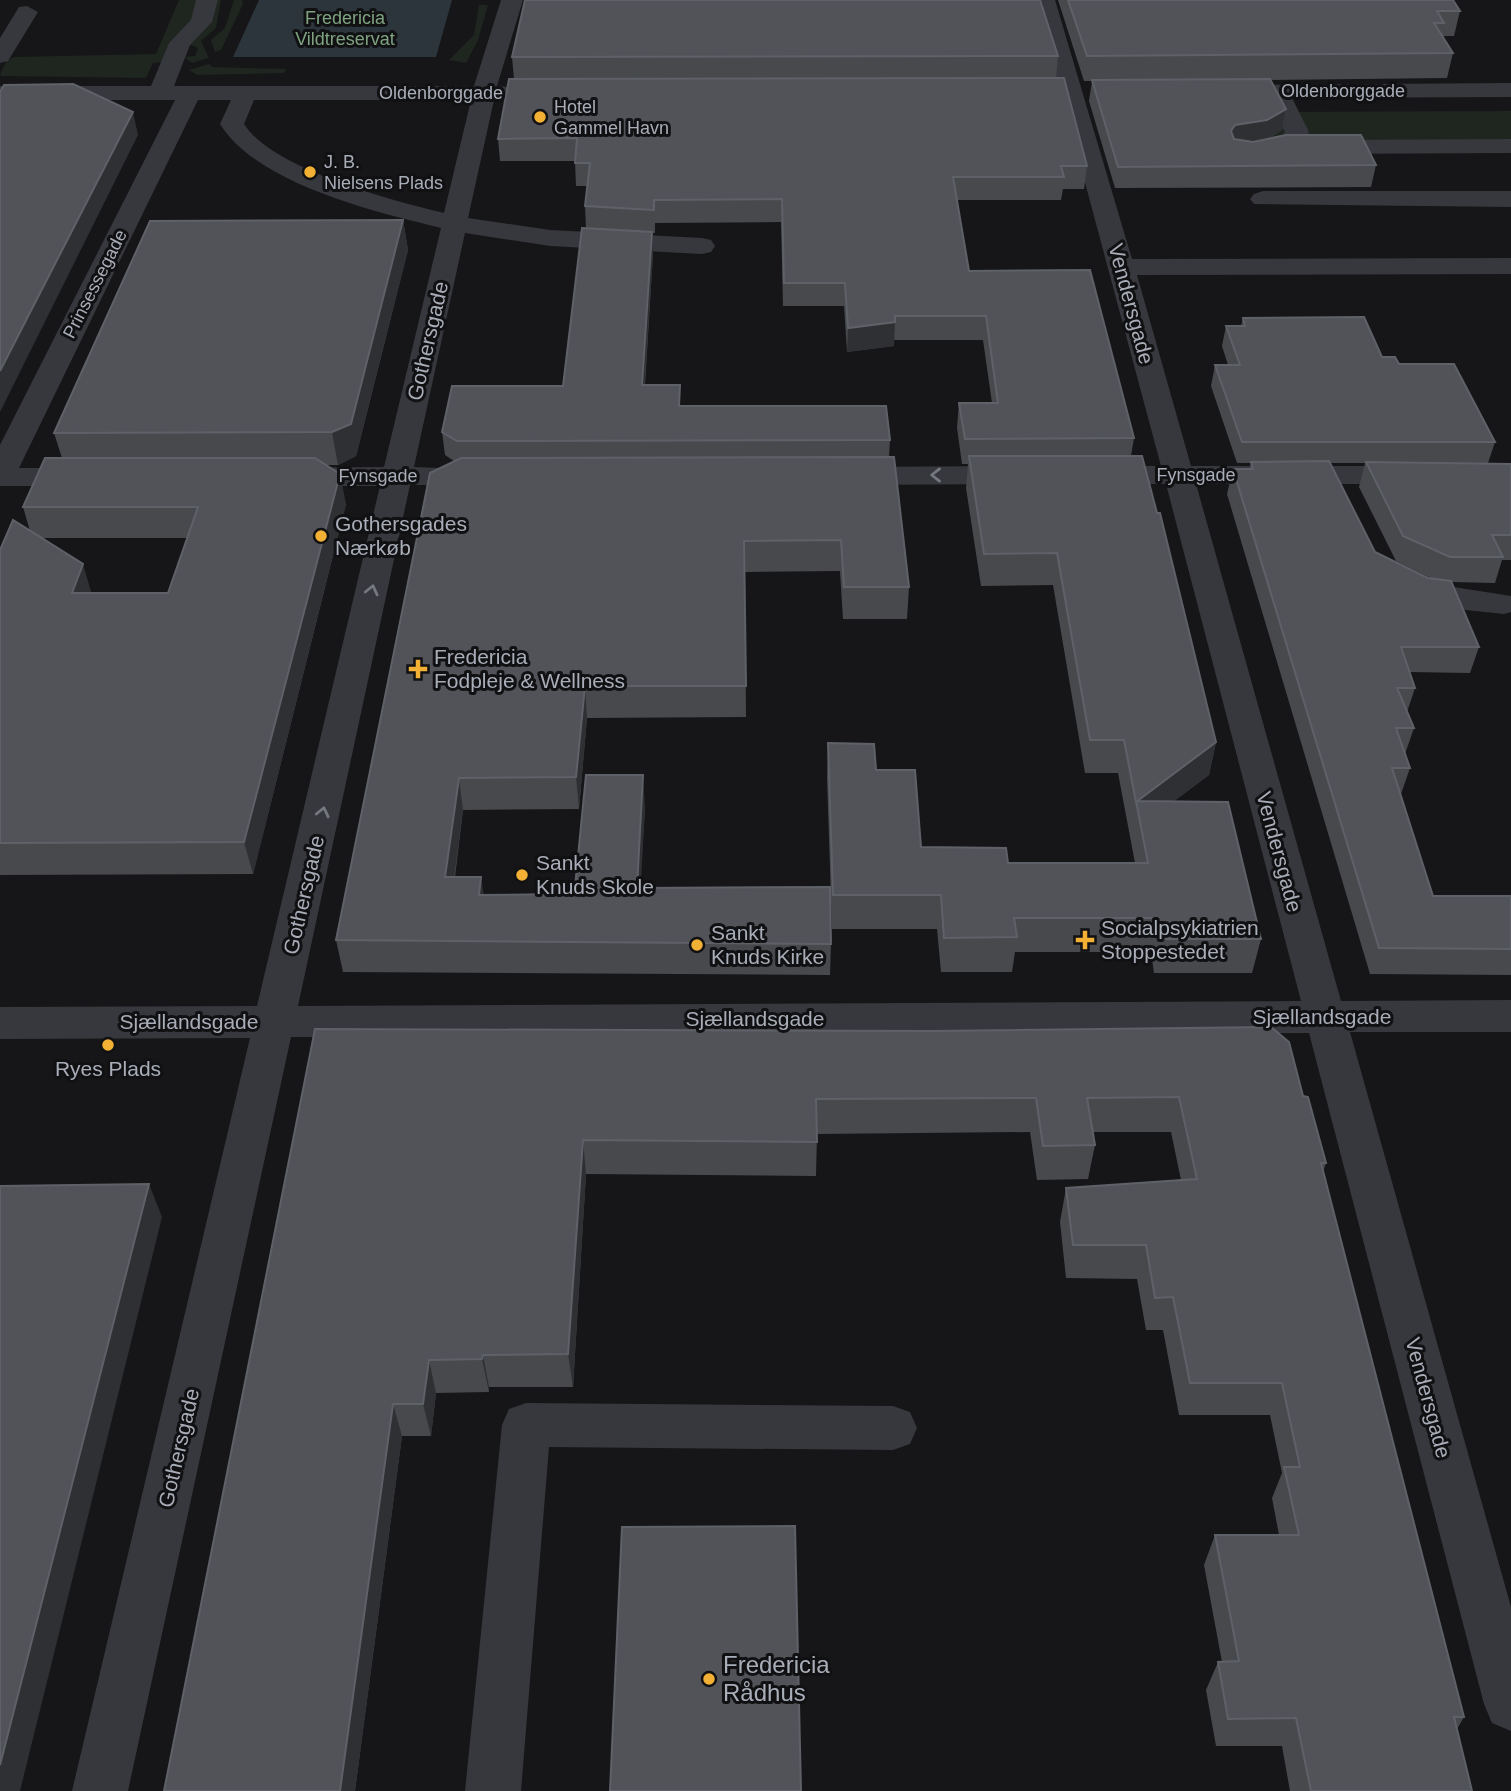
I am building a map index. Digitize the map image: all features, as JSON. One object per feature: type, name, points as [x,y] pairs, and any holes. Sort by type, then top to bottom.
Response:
[{"type":"street","points":[[160,92],[180,43],[201,22],[206,0]]},
{"type":"street","name":"Gothersgade","points":[[100,1791],[276,1022],[491,60],[499,45],[512,0]]},
{"type":"street","name":"Vendersgade","points":[[1044,0],[1121,267],[1511,1704]]},
{"type":"street","points":[[0,56],[27,12]]},
{"type":"street","name":"Oldenborggade","points":[[1209,92],[1511,90]]},
{"type":"street","name":"Prinsessegade","points":[[0,476],[190,92]]},
{"type":"street","points":[[246,92],[232,124],[240,141],[281,166],[346,194],[455,225],[589,244],[702,246]]},
{"type":"street","points":[[1277,92],[1297,132],[1291,141],[1278,147]]},
{"type":"street","name":"Oldenborggade","points":[[0,93],[525,93]]},
{"type":"street","points":[[1046,93],[1101,93]]},
{"type":"street","points":[[1241,154],[1278,147],[1511,146]]},
{"type":"street","points":[[1263,199],[1511,199]]},
{"type":"street","points":[[1121,267],[1511,267]]},
{"type":"street","points":[[1335,475],[1352,510]]},
{"type":"street","name":"Fynsgade","points":[[818,476],[1511,475]]},
{"type":"street","points":[[0,476],[110,477]]},
{"type":"street","name":"Fynsgade","points":[[256,477],[515,476]]},
{"type":"street","points":[[1381,569],[1433,594],[1504,604]]},
{"type":"street","name":"Sjællandsgade","points":[[0,1023],[1511,1016]]},
{"type":"street","points":[[493,1791],[526,1425],[893,1428]]},
{"type":"shaded area","points":[[179,0],[197,0],[192,21],[170,42],[164,62],[153,63],[146,78],[0,74],[7,60],[15,57],[156,54]]},
{"type":"shaded area","points":[[216,0],[221,0],[216,28],[201,41],[209,58],[192,63],[184,57],[195,56],[198,48],[188,44]]},
{"type":"shaded area","points":[[234,0],[242,0],[243,4],[221,50],[215,52],[211,40],[225,28]]},
{"type":"shaded area","name":"Fredericia Vildtreservat","points":[[259,0],[452,0],[436,57],[233,57]]},
{"type":"shaded area","points":[[479,5],[488,5],[478,40],[466,63],[449,60],[474,35]]},
{"type":"shaded area","points":[[209,64],[212,67],[286,69],[284,73],[197,75],[189,70]]},
{"type":"shaded area","points":[[1511,111],[1511,143],[1252,144],[1239,112]]},
{"type":"building","points":[[525,0],[1040,0],[1058,56],[512,57]]},
{"type":"building","points":[[1068,0],[1453,0],[1460,11],[1437,11],[1444,23],[1434,23],[1453,53],[1087,56]]},
{"type":"building","points":[[1064,78],[1087,166],[1061,166],[1064,177],[953,177],[969,271],[1090,270],[1134,438],[965,439],[959,403],[998,403],[986,316],[895,316],[895,322],[848,328],[845,283],[784,283],[782,199],[654,200],[654,210],[585,206],[590,163],[575,163],[577,138],[498,139],[509,79]]},
{"type":"building","points":[[1270,79],[1286,109],[1267,120],[1235,125],[1231,131],[1234,139],[1253,142],[1286,135],[1361,135],[1376,165],[1118,167],[1092,80]]},
{"type":"building","points":[[73,84],[133,112],[0,371],[0,92],[4,85]]},
{"type":"building","points":[[403,220],[351,424],[332,432],[54,433],[150,221]]},
{"type":"building","points":[[582,228],[652,232],[642,385],[680,385],[679,406],[886,406],[890,440],[457,441],[442,432],[452,386],[563,386]]},
{"type":"building","points":[[1364,317],[1382,357],[1395,357],[1399,364],[1454,364],[1495,442],[1242,442],[1215,365],[1240,365],[1226,326],[1245,326],[1243,318]]},
{"type":"building","points":[[969,456],[1142,456],[1157,513],[1160,513],[1216,742],[1136,802],[1124,740],[1090,740],[1057,553],[984,554]]},
{"type":"building","points":[[894,457],[909,587],[844,587],[841,540],[744,541],[746,686],[585,686],[576,777],[459,778],[445,877],[481,877],[479,895],[563,894],[564,887],[575,887],[586,775],[643,775],[637,888],[830,887],[831,944],[336,940],[430,473],[461,458]]},
{"type":"building","points":[[45,458],[315,458],[340,474],[244,842],[0,843],[0,550],[13,520],[83,564],[72,593],[168,593],[198,507],[23,507]]},
{"type":"building","points":[[1329,461],[1375,552],[1428,578],[1451,581],[1479,647],[1401,647],[1415,688],[1397,688],[1414,728],[1396,728],[1410,768],[1392,768],[1433,896],[1511,896],[1511,949],[1379,948],[1233,469],[1253,469],[1251,462]]},
{"type":"building","points":[[1366,462],[1511,464],[1511,535],[1492,535],[1503,557],[1450,557],[1403,536]]},
{"type":"building","points":[[828,743],[874,744],[876,770],[915,770],[921,847],[1006,848],[1008,863],[1148,863],[1136,801],[1228,802],[1261,939],[1162,939],[1159,918],[1014,918],[1017,937],[944,938],[941,895],[833,895]]},
{"type":"building","points":[[1271,1027],[1289,1042],[1303,1096],[1308,1097],[1326,1163],[1321,1163],[1464,1717],[1454,1717],[1472,1791],[1311,1791],[1296,1718],[1228,1719],[1218,1662],[1239,1661],[1215,1535],[1299,1535],[1284,1467],[1300,1467],[1282,1383],[1190,1383],[1173,1297],[1155,1298],[1146,1245],[1073,1245],[1066,1188],[1197,1179],[1179,1097],[1087,1098],[1095,1145],[1043,1146],[1036,1098],[816,1099],[817,1142],[583,1140],[568,1354],[483,1355],[482,1359],[429,1360],[423,1404],[393,1404],[340,1791],[164,1791],[315,1029],[934,1031]]},
{"type":"building","points":[[149,1184],[0,1765],[0,1186]]},
{"type":"building","name":"Fredericia Rådhus","points":[[795,1526],[801,1791],[610,1791],[622,1527]]},
{"type":"place","name":"Hotel Gammel Havn","points":[[540,117]]},
{"type":"place","name":"J. B. Nielsens Plads","points":[[310,172]]},
{"type":"place","name":"Gothersgades Nærkøb","points":[[321,536]]},
{"type":"place","name":"Fredericia Fodpleje & Wellness","points":[[418,669]]},
{"type":"place","name":"Sankt Knuds Skole","points":[[522,875]]},
{"type":"place","name":"Socialpsykiatrien Stoppestedet","points":[[1085,940]]},
{"type":"place","name":"Sankt Knuds Kirke","points":[[697,945]]},
{"type":"place","name":"Ryes Plads","points":[[108,1045]]},
{"type":"place","name":"Fredericia Rådhus","points":[[709,1679]]}]
